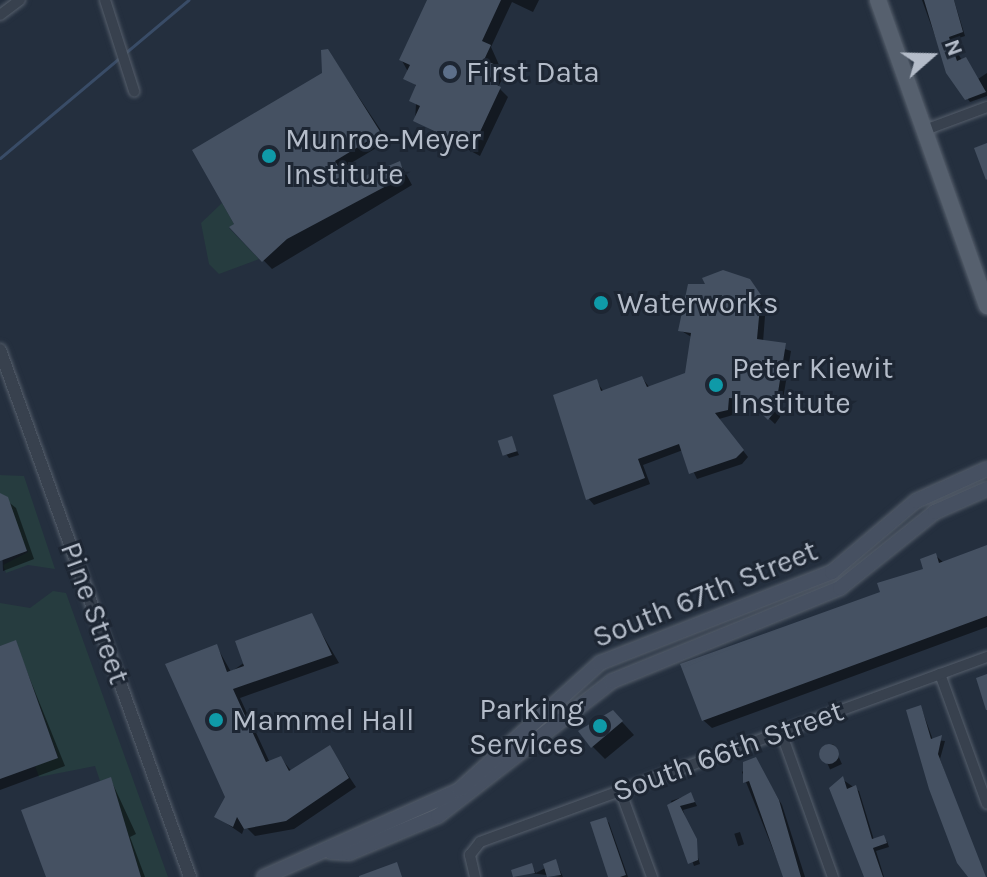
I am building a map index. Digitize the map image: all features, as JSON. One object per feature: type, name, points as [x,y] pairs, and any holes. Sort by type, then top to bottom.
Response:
[{"type":"main road","points":[[878,0],[987,306]]},
{"type":"main road","name":"South 67th Street","points":[[264,877],[331,852],[478,777],[521,740],[542,709],[600,663],[832,572],[916,501],[987,469]]},
{"type":"main road","name":"South 67th Street","points":[[331,852],[386,839],[463,801],[632,669],[816,598],[861,575],[935,512],[987,489]]},
{"type":"main road","points":[[816,598],[869,552],[874,537]]},
{"type":"street","points":[[0,15],[20,0]]},
{"type":"street","points":[[105,0],[134,91]]},
{"type":"street","points":[[925,130],[987,107]]},
{"type":"street","name":"Pine Street","points":[[0,350],[190,877]]},
{"type":"street","name":"South 66th Street","points":[[475,877],[472,849],[620,790],[987,657]]},
{"type":"street","points":[[940,674],[987,804]]},
{"type":"street","points":[[781,732],[833,877]]},
{"type":"street","points":[[620,790],[652,877]]},
{"type":"green space","points":[[222,203],[234,224],[229,228],[259,259],[219,274],[209,264],[201,223]]},
{"type":"green space","points":[[0,475],[24,476],[55,569],[28,565],[6,573],[3,565],[28,552],[0,493]]},
{"type":"green space","points":[[53,591],[66,593],[168,877],[141,877],[111,778],[100,781],[95,766],[39,777],[35,766],[58,757],[16,641],[0,646],[0,603],[30,608]]},
{"type":"building","name":"First Data","points":[[427,0],[501,0],[482,41],[491,45],[484,60],[496,65],[489,81],[501,87],[472,149],[413,121],[420,106],[409,101],[416,85],[403,79],[410,65],[399,60]]},
{"type":"building","points":[[924,0],[954,0],[963,32],[949,37],[957,61],[966,57],[986,92],[965,100],[946,73]]},
{"type":"building","name":"Munroe-Meyer Institute","points":[[328,49],[381,133],[335,161],[348,183],[400,161],[405,176],[287,239],[262,262],[229,227],[234,224],[192,150],[322,73],[321,50]]},
{"type":"building","points":[[987,143],[987,179],[986,180],[974,148]]},
{"type":"building","name":"Peter Kiewit Institute","points":[[723,270],[750,279],[761,295],[757,339],[786,343],[775,411],[768,420],[747,399],[729,398],[728,410],[715,413],[744,450],[736,458],[689,474],[679,444],[638,459],[645,478],[586,500],[553,395],[597,379],[601,391],[642,376],[647,387],[685,373],[691,333],[678,331],[688,284],[705,284],[702,278]]},
{"type":"building","points":[[512,436],[517,451],[503,456],[498,441]]},
{"type":"building","points":[[0,493],[8,497],[27,551],[0,561]]},
{"type":"building","points":[[987,545],[987,616],[702,721],[680,664],[880,592],[877,583],[923,569],[920,559],[936,553],[939,563]]},
{"type":"building","name":"Mammel Hall","points":[[312,613],[332,655],[233,689],[266,762],[281,756],[289,771],[330,745],[349,778],[286,821],[244,829],[237,817],[233,827],[214,817],[225,797],[165,664],[217,644],[227,672],[244,666],[235,641]]},
{"type":"building","points":[[16,640],[58,758],[0,779],[0,646]]},
{"type":"building","points":[[987,674],[987,710],[986,710],[976,678]]},
{"type":"building","points":[[921,705],[931,739],[942,735],[938,754],[986,877],[968,877],[957,863],[929,789],[906,710]]},
{"type":"building","name":"Parking Services","points":[[613,710],[623,721],[591,748],[578,731]]},
{"type":"building","points":[[829,744],[836,747],[839,754],[836,761],[829,764],[822,761],[819,754],[822,747]]},
{"type":"building","points":[[756,757],[779,800],[801,877],[783,877],[749,781],[743,783],[743,762]]},
{"type":"building","points":[[843,776],[847,789],[856,785],[872,839],[884,835],[887,843],[873,848],[883,877],[864,877],[829,788]]},
{"type":"building","points":[[111,777],[141,877],[46,877],[21,810]]},
{"type":"building","points":[[691,792],[695,802],[680,806],[697,839],[698,860],[688,864],[667,805]]},
{"type":"building","points":[[606,817],[626,875],[620,877],[608,877],[590,822]]},
{"type":"building","points":[[556,859],[561,875],[547,877],[543,864]]},
{"type":"building","points":[[397,862],[402,877],[359,877],[359,876]]},
{"type":"building","points":[[532,863],[535,873],[513,877],[511,870]]},
{"type":"waterway","points":[[0,158],[188,0]]},
{"type":"place","name":"First Data","points":[[450,72]]},
{"type":"place","name":"Munroe-Meyer Institute","points":[[269,156]]},
{"type":"place","name":"Waterworks","points":[[601,303]]},
{"type":"place","name":"Peter Kiewit Institute","points":[[716,385]]},
{"type":"place","name":"Mammel Hall","points":[[216,720]]},
{"type":"place","name":"Parking Services","points":[[600,726]]}]
